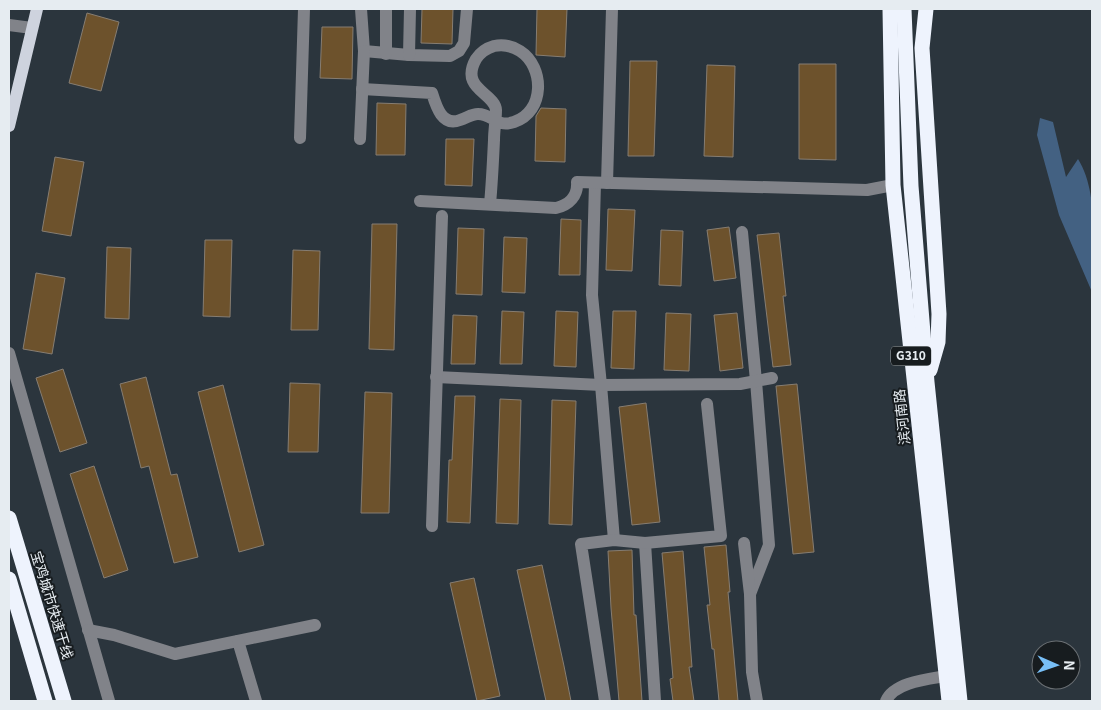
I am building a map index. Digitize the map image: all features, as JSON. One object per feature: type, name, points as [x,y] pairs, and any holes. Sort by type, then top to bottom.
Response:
[{"type":"highway","name":"滨河南路","points":[[890,9],[894,185],[949,701]]},
{"type":"highway","name":"滨河南路","points":[[904,9],[911,186],[927,382],[960,701]]},
{"type":"highway","points":[[926,9],[922,48],[939,314],[938,342],[927,382]]},
{"type":"highway","name":"宝鸡城市快速干线","points":[[9,518],[64,701]]},
{"type":"highway","points":[[9,579],[45,701]]},
{"type":"main road","points":[[9,126],[37,9]]},
{"type":"street","points":[[300,138],[304,9]]},
{"type":"street","points":[[360,139],[364,51],[361,9]]},
{"type":"street","points":[[386,9],[386,54]]},
{"type":"street","points":[[409,55],[410,9]]},
{"type":"street","points":[[364,51],[445,57],[458,51],[466,38],[467,9]]},
{"type":"street","points":[[612,9],[592,296],[602,385],[614,540]]},
{"type":"street","points":[[9,25],[32,28]]},
{"type":"street","points":[[362,89],[432,93],[438,111],[449,120],[457,121],[481,114],[495,122],[509,123],[524,116],[533,105],[538,91],[537,76],[531,62],[520,52],[506,46],[494,46],[483,51],[476,60],[473,70],[474,80],[479,91],[493,100],[496,108],[495,122],[490,204]]},
{"type":"street","points":[[420,201],[556,208],[572,200],[577,182],[867,190],[894,185]]},
{"type":"street","points":[[432,526],[442,216]]},
{"type":"street","points":[[742,232],[770,545],[750,594]]},
{"type":"street","points":[[9,353],[108,701]]},
{"type":"street","points":[[436,377],[602,385],[740,384],[772,378]]},
{"type":"street","points":[[605,701],[581,544],[614,540],[645,543],[720,536],[707,404]]},
{"type":"street","points":[[744,542],[750,594],[752,672],[757,701]]},
{"type":"street","points":[[645,543],[655,701]]},
{"type":"street","points":[[88,630],[114,634],[175,654],[315,625]]},
{"type":"street","points":[[238,641],[256,701]]},
{"type":"street","points":[[886,701],[887,697],[909,683],[946,676]]},
{"type":"water","points":[[1040,118],[1053,122],[1066,177],[1078,159],[1085,173],[1092,206],[1092,292],[1059,215],[1037,135]]},
{"type":"building","points":[[422,9],[453,9],[452,44],[421,43]]},
{"type":"building","points":[[537,9],[567,9],[565,57],[536,55]]},
{"type":"building","points":[[87,13],[119,22],[101,91],[69,83]]},
{"type":"building","points":[[322,27],[353,27],[352,79],[320,78]]},
{"type":"building","points":[[630,61],[657,61],[654,156],[628,156]]},
{"type":"building","points":[[799,64],[836,64],[836,160],[799,159]]},
{"type":"building","points":[[707,65],[735,66],[733,157],[704,156]]},
{"type":"building","points":[[377,103],[406,104],[405,155],[376,155]]},
{"type":"building","points":[[541,108],[566,109],[565,162],[535,161],[536,116]]},
{"type":"building","points":[[446,139],[474,139],[472,186],[445,185]]},
{"type":"building","points":[[55,157],[84,162],[71,236],[42,231]]},
{"type":"building","points":[[608,209],[635,210],[632,271],[606,270]]},
{"type":"building","points":[[561,219],[581,220],[580,275],[559,275]]},
{"type":"building","points":[[372,224],[397,224],[394,350],[369,349]]},
{"type":"building","points":[[729,227],[736,278],[714,281],[707,230]]},
{"type":"building","points":[[458,228],[484,229],[482,295],[456,294]]},
{"type":"building","points":[[661,230],[683,231],[681,286],[659,285]]},
{"type":"building","points":[[779,233],[786,296],[783,296],[791,365],[773,367],[757,235]]},
{"type":"building","points":[[504,237],[527,238],[525,293],[502,292]]},
{"type":"building","points":[[205,240],[232,240],[230,317],[203,316]]},
{"type":"building","points":[[107,247],[131,248],[129,319],[105,318]]},
{"type":"building","points":[[293,250],[320,251],[318,330],[291,330]]},
{"type":"building","points":[[36,273],[65,278],[52,354],[23,349]]},
{"type":"building","points":[[502,311],[524,312],[522,364],[500,364]]},
{"type":"building","points":[[556,311],[578,312],[576,367],[554,366]]},
{"type":"building","points":[[613,311],[636,311],[634,369],[611,368]]},
{"type":"building","points":[[666,313],[691,314],[689,371],[664,370]]},
{"type":"building","points":[[737,313],[743,368],[720,371],[714,315]]},
{"type":"building","points":[[453,315],[477,316],[475,364],[451,364]]},
{"type":"building","points":[[63,369],[87,443],[60,452],[36,378]]},
{"type":"building","points":[[146,377],[171,475],[177,474],[198,557],[174,563],[149,466],[141,468],[120,384]]},
{"type":"building","points":[[290,383],[320,384],[318,452],[288,452]]},
{"type":"building","points":[[797,384],[814,552],[793,554],[776,386]]},
{"type":"building","points":[[223,385],[264,545],[239,552],[198,392]]},
{"type":"building","points":[[365,392],[392,393],[389,513],[361,513]]},
{"type":"building","points":[[455,396],[475,396],[470,523],[447,522],[449,460],[452,460]]},
{"type":"building","points":[[500,399],[521,400],[518,524],[496,523]]},
{"type":"building","points":[[552,400],[576,401],[572,525],[549,524]]},
{"type":"building","points":[[646,403],[660,522],[632,525],[619,407]]},
{"type":"building","points":[[94,466],[128,570],[104,578],[70,474]]},
{"type":"building","points":[[726,545],[730,592],[728,592],[738,701],[719,701],[707,605],[710,605],[704,547]]},
{"type":"building","points":[[632,550],[634,615],[636,615],[642,701],[619,701],[608,551]]},
{"type":"building","points":[[683,551],[692,667],[689,667],[694,701],[673,701],[670,679],[673,678],[662,553]]},
{"type":"building","points":[[542,565],[571,701],[546,701],[517,570]]},
{"type":"building","points":[[474,578],[500,696],[477,701],[450,583]]}]
